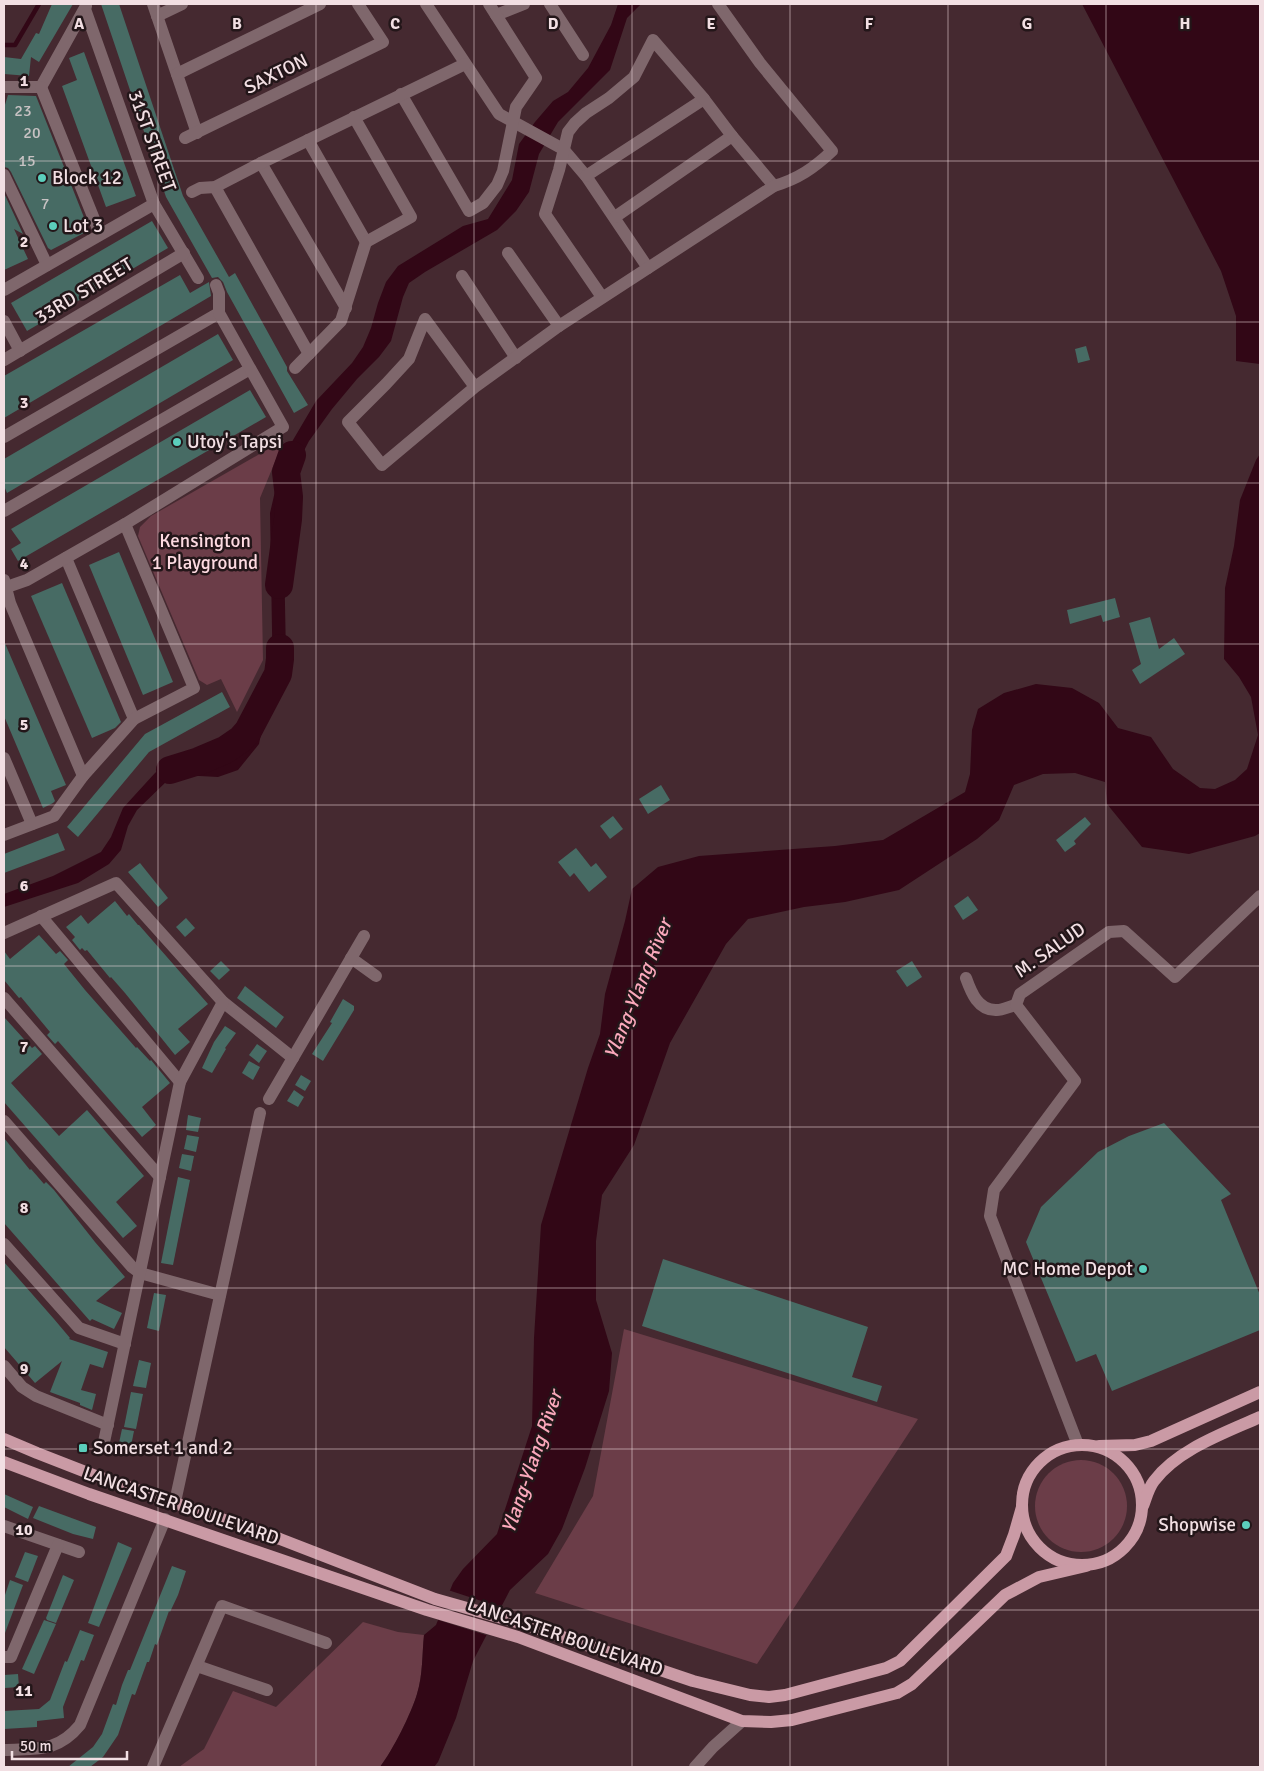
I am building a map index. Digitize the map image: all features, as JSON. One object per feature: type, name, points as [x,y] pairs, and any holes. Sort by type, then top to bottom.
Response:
[{"type":"main road","points":[[1094,1447],[1151,1441],[1260,1392]]},
{"type":"main road","points":[[1142,1509],[1140,1492],[1134,1476],[1124,1462],[1110,1452],[1078,1445],[1057,1451],[1040,1463],[1031,1474],[1024,1489],[1022,1507],[1026,1526],[1035,1543],[1049,1556],[1067,1564],[1086,1566],[1103,1562],[1118,1554],[1130,1541],[1138,1526],[1142,1509],[1153,1482],[1170,1462],[1218,1436],[1260,1417]]},
{"type":"main road","name":"LANCASTER BOULEVARD","points":[[4,1439],[96,1476],[280,1539],[435,1599],[527,1625],[693,1680],[750,1695],[769,1697],[785,1695],[886,1668],[900,1661],[1006,1556],[1022,1507]]},
{"type":"main road","name":"LANCASTER BOULEVARD","points":[[4,1462],[89,1494],[427,1610],[518,1637],[742,1721],[771,1722],[792,1720],[897,1693],[912,1684],[1005,1595],[1039,1577],[1086,1566]]},
{"type":"main road","points":[[208,1534],[213,1516]]},
{"type":"street","points":[[182,4],[155,10],[197,133]]},
{"type":"street","points":[[177,74],[320,4]]},
{"type":"street","name":"SAXTON","points":[[185,138],[382,42],[358,4]]},
{"type":"street","points":[[426,4],[499,114],[563,149],[586,176],[648,268]]},
{"type":"street","points":[[401,94],[469,211],[483,203],[497,185],[503,171],[516,107],[536,78],[489,4]]},
{"type":"street","points":[[496,15],[524,4]]},
{"type":"street","points":[[550,4],[583,55]]},
{"type":"street","points":[[475,387],[425,319],[409,359],[348,422],[382,464],[475,387],[559,326],[774,186],[787,183],[811,170],[832,151],[760,63],[718,4]]},
{"type":"street","points":[[41,87],[86,7]]},
{"type":"street","name":"31ST STREET","points":[[86,7],[154,204],[198,278]]},
{"type":"street","points":[[602,297],[545,214],[559,170],[568,132],[574,123],[610,98],[634,76],[653,40],[704,99],[774,186]]},
{"type":"street","points":[[192,192],[200,188],[215,187],[465,64]]},
{"type":"street","points":[[4,86],[41,87]]},
{"type":"street","points":[[41,87],[100,234]]},
{"type":"street","points":[[586,176],[704,99]]},
{"type":"street","points":[[295,368],[341,321],[366,242],[411,217],[354,117]]},
{"type":"street","points":[[615,217],[732,136]]},
{"type":"street","points":[[308,140],[366,242]]},
{"type":"street","points":[[261,163],[346,308]]},
{"type":"street","points":[[4,175],[47,265]]},
{"type":"street","points":[[215,187],[309,354]]},
{"type":"street","points":[[4,290],[154,204]]},
{"type":"street","name":"33RD STREET","points":[[4,360],[184,253]]},
{"type":"street","points":[[508,253],[559,326]]},
{"type":"street","points":[[462,276],[516,358]]},
{"type":"street","points":[[83,776],[4,585],[27,580],[66,558],[283,427],[219,313],[216,285]]},
{"type":"street","points":[[4,437],[219,313]]},
{"type":"street","points":[[4,321],[20,351]]},
{"type":"street","points":[[4,511],[250,369]]},
{"type":"street","points":[[4,835],[54,816],[83,776],[134,719],[194,688],[125,524]]},
{"type":"street","points":[[66,558],[134,719]]},
{"type":"street","points":[[4,758],[32,824]]},
{"type":"street","points":[[4,933],[116,883],[222,1002],[293,1058]]},
{"type":"street","name":"M. SALUD","points":[[1078,1445],[990,1216],[994,1190],[1075,1081],[1016,1004],[1020,994],[1109,932],[1124,931],[1175,977],[1260,896]]},
{"type":"street","points":[[41,916],[180,1082]]},
{"type":"street","points":[[270,1099],[364,936]]},
{"type":"street","points":[[351,958],[376,976]]},
{"type":"street","points":[[966,978],[972,994],[982,1007],[996,1011],[1016,1004]]},
{"type":"street","points":[[4,998],[160,1177]]},
{"type":"street","points":[[104,1442],[180,1082],[222,1002]]},
{"type":"street","points":[[175,1502],[260,1113]]},
{"type":"street","points":[[4,1121],[123,1258],[140,1273],[220,1295]]},
{"type":"street","points":[[4,1244],[79,1328],[125,1344]]},
{"type":"street","points":[[4,1366],[22,1387],[36,1396],[108,1425]]},
{"type":"street","points":[[4,1750],[53,1746],[70,1736],[80,1725],[165,1519]]},
{"type":"street","points":[[4,1526],[79,1552]]},
{"type":"street","points":[[4,1658],[11,1657],[58,1545]]},
{"type":"street","points":[[153,1767],[222,1606],[326,1643]]},
{"type":"street","points":[[196,1666],[267,1690]]},
{"type":"street","points":[[695,1767],[713,1747],[742,1721]]},
{"type":"green space","name":"Kensington 1 Playground","points":[[284,440],[260,498],[263,660],[237,712],[221,679],[207,685],[199,680],[138,536],[140,527],[151,516]]},
{"type":"green space","points":[[624,1329],[918,1419],[757,1664],[535,1593],[593,1496]]},
{"type":"green space","points":[[1081,1460],[1099,1463],[1114,1473],[1124,1488],[1127,1506],[1124,1524],[1114,1539],[1099,1549],[1081,1552],[1063,1549],[1048,1539],[1038,1524],[1035,1506],[1038,1488],[1048,1473],[1063,1463]]},
{"type":"green space","points":[[363,1622],[398,1632],[424,1635],[417,1694],[401,1732],[380,1767],[179,1767],[204,1749],[233,1691],[276,1707]]},
{"type":"water","points":[[618,4],[641,4],[627,18],[610,70],[558,122],[539,154],[529,192],[516,211],[497,230],[409,283],[403,297],[391,341],[332,409],[309,441],[296,466],[287,493],[282,524],[286,657],[284,685],[264,720],[259,744],[238,770],[218,777],[181,775],[167,781],[137,810],[128,826],[121,850],[109,864],[78,883],[4,907],[4,894],[53,876],[101,852],[111,837],[123,808],[155,773],[168,762],[186,758],[207,759],[227,753],[243,739],[273,687],[270,513],[283,457],[316,401],[352,363],[363,347],[386,282],[398,266],[463,226],[488,219],[512,180],[519,144],[553,101],[568,92],[588,68],[611,25]]},
{"type":"water","points":[[1082,4],[1260,4],[1260,364],[1236,361],[1236,316],[1221,271]]},
{"type":"water","name":"Ylang-Ylang River","points":[[1260,454],[1260,833],[1189,854],[1142,847],[1107,804],[1105,782],[1075,773],[1043,774],[1014,785],[999,820],[977,839],[899,890],[845,902],[804,907],[748,919],[726,944],[670,1043],[634,1145],[602,1195],[596,1241],[596,1300],[612,1353],[609,1391],[585,1468],[562,1529],[548,1554],[510,1590],[473,1661],[456,1718],[438,1762],[434,1767],[380,1767],[401,1732],[417,1694],[424,1635],[436,1625],[453,1583],[463,1569],[497,1534],[532,1426],[534,1338],[541,1225],[600,1034],[605,994],[632,889],[658,867],[699,856],[835,846],[883,840],[965,792],[970,774],[972,730],[978,709],[1004,693],[1036,684],[1072,688],[1099,703],[1118,728],[1151,737],[1173,769],[1200,788],[1215,789],[1235,780],[1247,769],[1258,735],[1251,697],[1239,677],[1224,659],[1225,588],[1234,546],[1240,500]]},
{"type":"pier","points":[[448,1590],[503,1608],[489,1636],[435,1619]]},
{"type":"building","points":[[52,4],[73,4],[39,62],[31,57],[29,76],[4,74],[4,57],[21,59],[36,33],[39,34]]},
{"type":"building","points":[[101,4],[119,4],[183,196],[229,277],[235,273],[287,367],[287,371],[308,405],[294,413],[223,282],[218,277],[212,278],[166,197]]},
{"type":"building","points":[[84,52],[136,196],[106,207],[62,86],[77,80],[69,58]]},
{"type":"building","name":"Block 12","points":[[8,95],[36,96],[87,225],[84,233],[51,250],[48,248],[11,172],[8,168],[4,167],[4,108]]},
{"type":"building","points":[[4,193],[23,234],[14,229],[28,259],[4,270]]},
{"type":"building","points":[[152,221],[168,248],[27,331],[11,303]]},
{"type":"building","points":[[180,275],[190,293],[209,282],[211,296],[4,418],[4,376]]},
{"type":"building","points":[[218,334],[233,360],[7,493],[4,486],[4,459]]},
{"type":"building","points":[[1086,346],[1090,360],[1078,363],[1075,349]]},
{"type":"building","points":[[250,390],[266,417],[18,561],[11,549],[21,543],[11,529]]},
{"type":"building","points":[[119,552],[173,682],[143,695],[89,565]]},
{"type":"building","points":[[62,583],[121,722],[115,728],[92,738],[31,596]]},
{"type":"building","points":[[1115,598],[1120,617],[1103,622],[1101,615],[1070,624],[1067,610]]},
{"type":"building","points":[[1150,617],[1159,649],[1174,638],[1185,654],[1140,684],[1132,670],[1141,664],[1129,623]]},
{"type":"building","points":[[4,641],[66,785],[51,791],[55,801],[43,808],[4,716]]},
{"type":"building","points":[[222,692],[230,707],[149,752],[78,837],[67,827],[145,734]]},
{"type":"building","points":[[661,785],[670,800],[648,814],[639,799]]},
{"type":"building","points":[[613,816],[623,829],[610,839],[600,826]]},
{"type":"building","points":[[1085,817],[1091,824],[1074,841],[1076,844],[1065,852],[1056,840]]},
{"type":"building","points":[[58,833],[65,850],[4,873],[4,854]]},
{"type":"building","points":[[576,848],[591,867],[596,863],[607,877],[589,892],[574,873],[570,877],[558,862]]},
{"type":"building","points":[[140,863],[168,898],[158,907],[128,872]]},
{"type":"building","points":[[968,896],[978,910],[963,920],[954,906]]},
{"type":"building","points":[[115,901],[127,916],[129,914],[139,925],[208,1004],[178,1029],[190,1042],[175,1055],[125,993],[87,950],[85,951],[82,948],[80,950],[72,940],[75,937],[66,927],[81,915],[88,924]]},
{"type":"building","points":[[186,918],[195,928],[185,937],[176,927]]},
{"type":"building","points":[[39,935],[56,954],[60,951],[68,960],[64,964],[85,990],[170,1083],[142,1107],[156,1125],[142,1137],[58,1041],[55,1044],[47,1035],[50,1032],[4,980],[4,951],[10,959]]},
{"type":"building","points":[[221,961],[230,970],[219,980],[210,971]]},
{"type":"building","points":[[912,961],[922,977],[907,987],[896,971]]},
{"type":"building","points":[[245,986],[284,1017],[276,1028],[237,998]]},
{"type":"building","points":[[343,999],[354,1006],[354,1010],[323,1061],[312,1054],[332,1023],[330,1022]]},
{"type":"building","points":[[4,1017],[32,1048],[35,1046],[42,1054],[11,1083],[59,1136],[87,1110],[144,1176],[116,1202],[137,1226],[123,1238],[4,1102]]},
{"type":"building","points":[[225,1026],[236,1033],[225,1048],[212,1073],[202,1068],[214,1042]]},
{"type":"building","points":[[257,1044],[267,1051],[259,1063],[249,1055]]},
{"type":"building","points":[[249,1061],[260,1067],[253,1080],[242,1073]]},
{"type":"building","points":[[301,1075],[311,1081],[305,1091],[295,1085]]},
{"type":"building","points":[[294,1090],[304,1097],[298,1107],[287,1101]]},
{"type":"building","points":[[188,1115],[201,1118],[198,1132],[186,1130]]},
{"type":"building","name":"MC Home Depot","points":[[1164,1123],[1231,1194],[1221,1200],[1260,1295],[1260,1330],[1112,1391],[1096,1354],[1076,1362],[1026,1242],[1041,1207],[1098,1152],[1129,1136]]},
{"type":"building","points":[[187,1135],[199,1137],[196,1152],[184,1149]]},
{"type":"building","points":[[4,1138],[30,1170],[44,1184],[46,1182],[54,1190],[125,1277],[96,1301],[122,1313],[114,1329],[92,1319],[90,1321],[4,1223]]},
{"type":"building","points":[[182,1154],[194,1156],[191,1171],[179,1168]]},
{"type":"building","points":[[178,1177],[190,1180],[173,1265],[161,1263]]},
{"type":"building","points":[[663,1259],[868,1327],[852,1377],[882,1386],[877,1402],[642,1326]]},
{"type":"building","points":[[4,1262],[69,1339],[108,1352],[103,1368],[90,1364],[81,1390],[96,1394],[92,1410],[80,1405],[80,1403],[50,1392],[62,1361],[35,1383],[4,1347]]},
{"type":"building","points":[[154,1293],[166,1295],[159,1331],[147,1328]]},
{"type":"building","points":[[139,1360],[151,1363],[146,1388],[133,1386]]},
{"type":"building","points":[[131,1392],[143,1394],[136,1429],[124,1427]]},
{"type":"building","points":[[122,1429],[134,1431],[131,1446],[119,1443]]},
{"type":"building","points":[[4,1494],[33,1507],[28,1519],[4,1507]]},
{"type":"building","points":[[39,1506],[96,1527],[93,1539],[73,1534],[33,1518]]},
{"type":"building","points":[[118,1542],[132,1548],[99,1627],[88,1623]]},
{"type":"building","points":[[25,1552],[38,1556],[28,1582],[15,1577]]},
{"type":"building","points":[[172,1566],[186,1571],[157,1645],[155,1644],[149,1662],[147,1662],[135,1695],[132,1694],[118,1735],[103,1757],[90,1767],[68,1767],[93,1747],[102,1734],[113,1704],[116,1705],[128,1670],[130,1670]]},
{"type":"building","points":[[63,1575],[74,1580],[56,1623],[46,1618]]},
{"type":"building","points":[[10,1580],[23,1585],[5,1633],[4,1598]]},
{"type":"building","points":[[44,1620],[56,1624],[34,1674],[22,1669]]},
{"type":"building","points":[[80,1630],[94,1635],[84,1661],[81,1660],[63,1707],[64,1718],[37,1721],[37,1727],[4,1729],[4,1711],[39,1709],[50,1700],[65,1661],[67,1662]]},
{"type":"building","points":[[18,1674],[19,1687],[5,1688],[4,1675]]},
{"type":"waterway","points":[[4,45],[15,45],[39,4]]},
{"type":"waterway","points":[[279,585],[288,519],[289,497],[286,472],[292,455]]},
{"type":"waterway","points":[[170,770],[225,750],[241,739],[248,731],[278,674],[280,648]]},
{"type":"place","name":"Block 12","points":[[42,178]]},
{"type":"place","name":"Lot 3","points":[[53,226]]},
{"type":"place","name":"Utoy's Tapsi","points":[[177,442]]},
{"type":"place","name":"MC Home Depot","points":[[1143,1269]]},
{"type":"place","name":"Somerset 1 and 2","points":[[83,1448]]},
{"type":"place","name":"Shopwise","points":[[1246,1525]]}]
